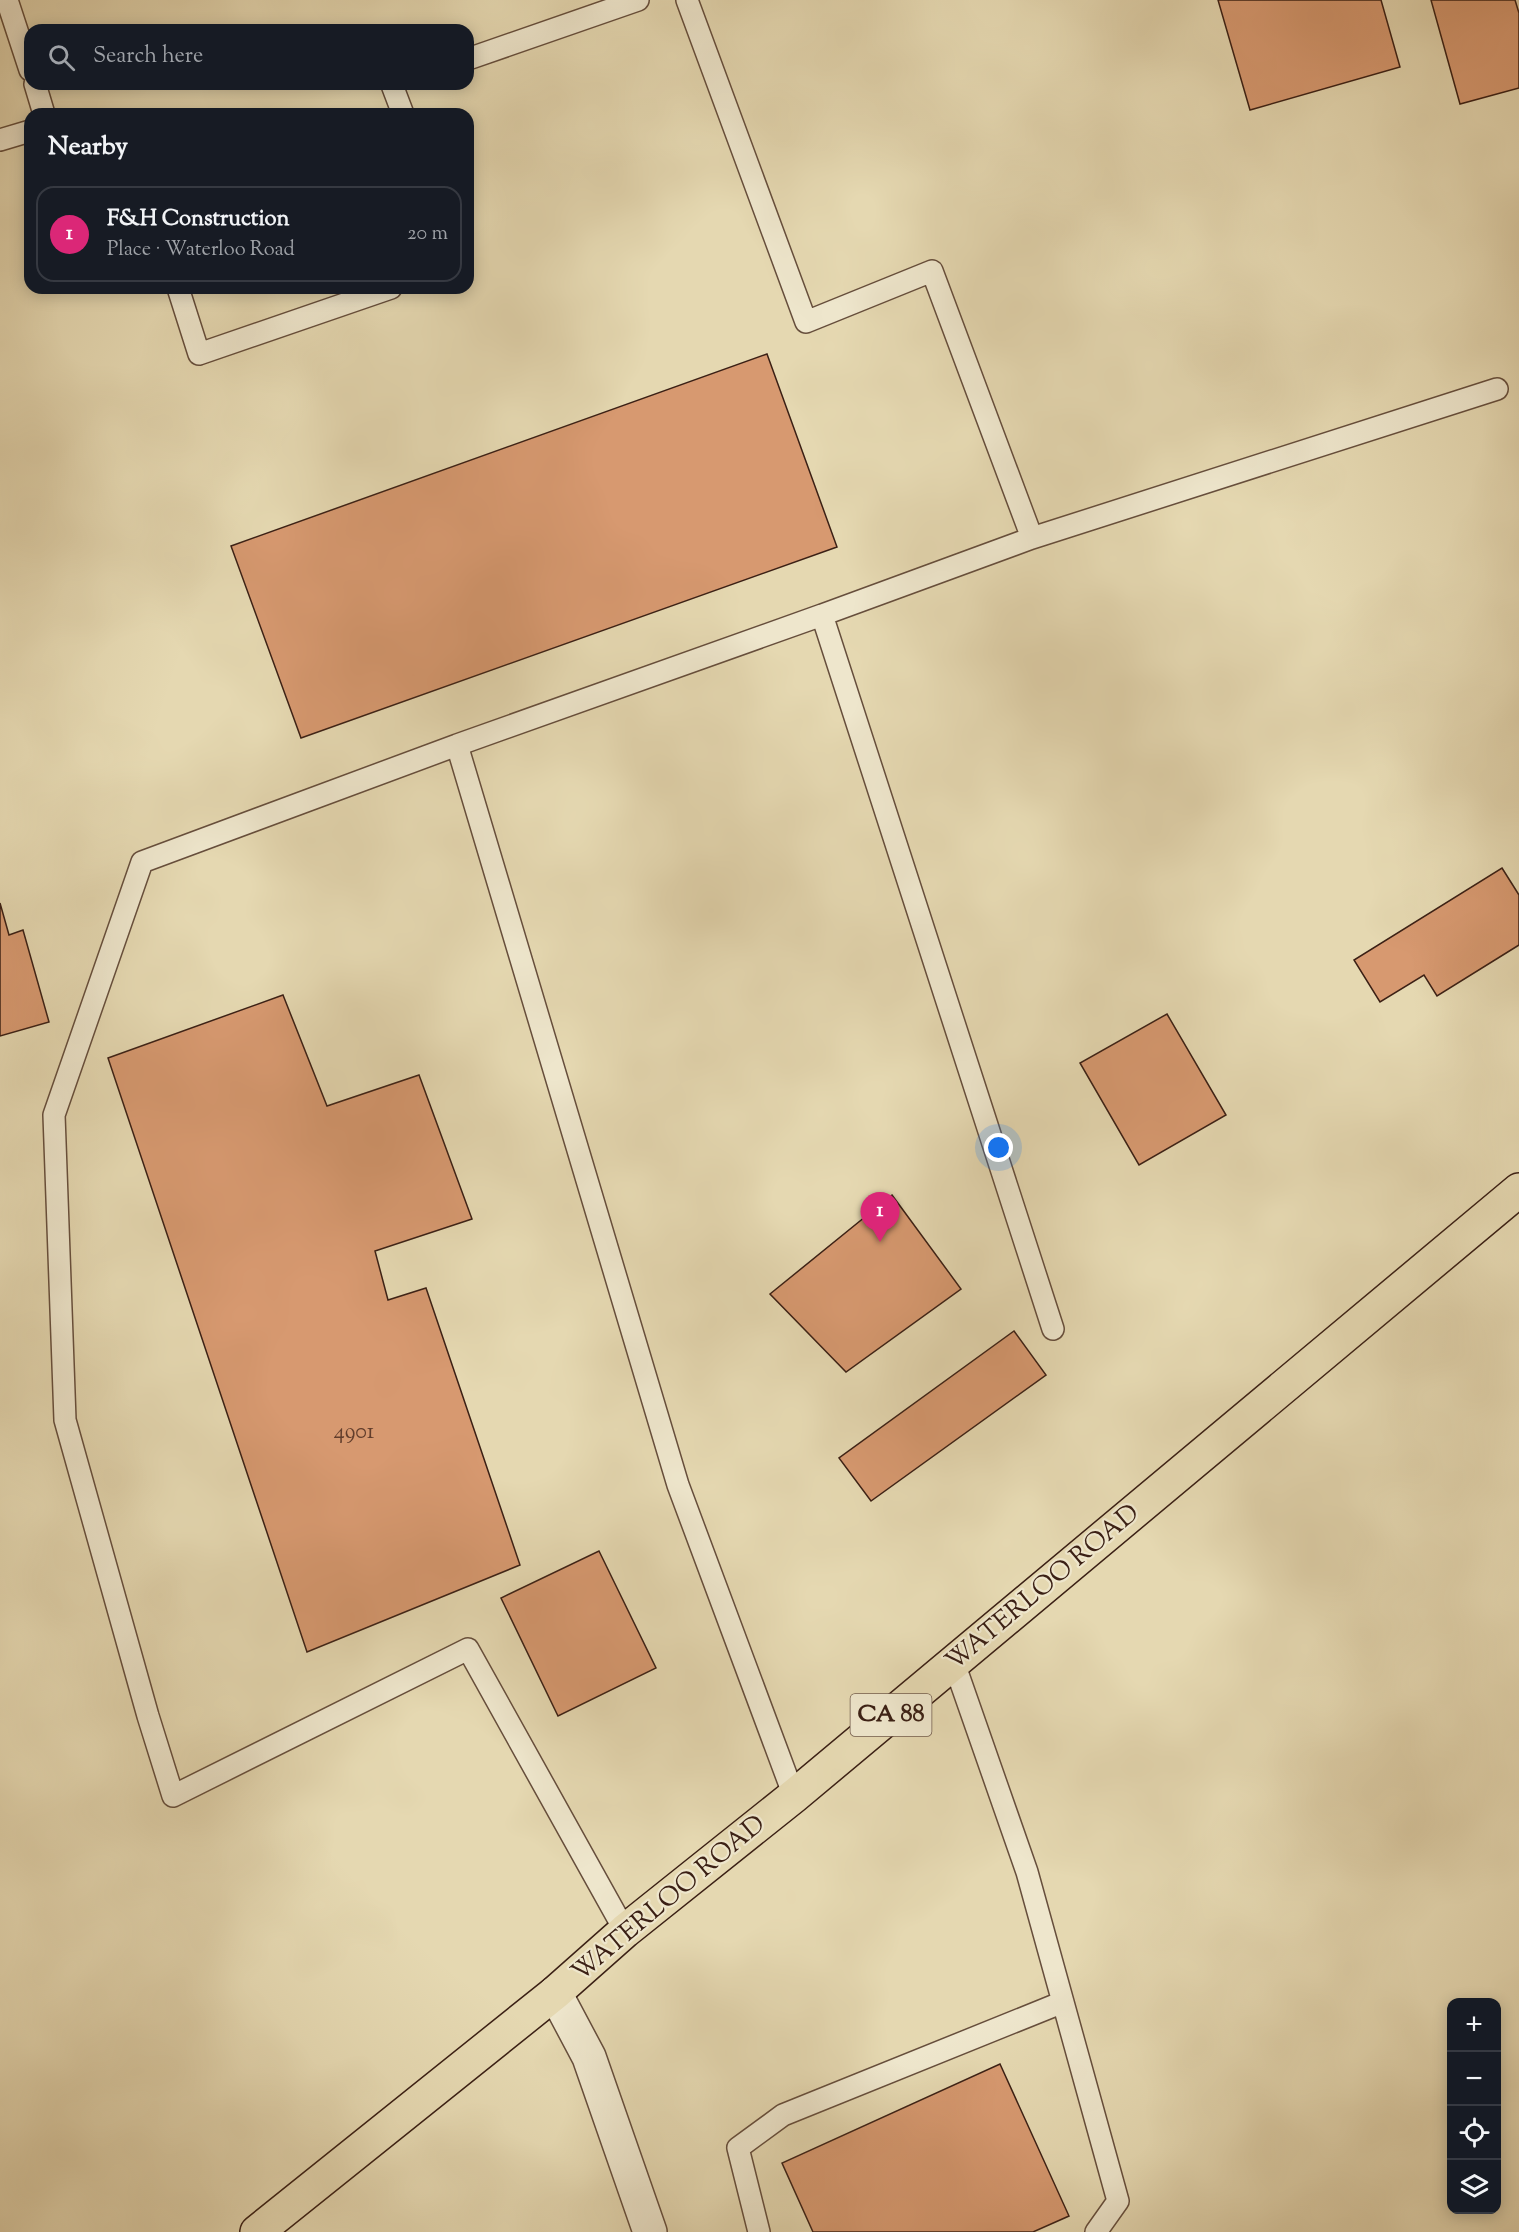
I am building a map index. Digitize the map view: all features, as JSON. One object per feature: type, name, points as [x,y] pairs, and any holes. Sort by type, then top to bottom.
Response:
[{"type":"main road","name":"WATERLOO ROAD","points":[[256,2232],[555,1994],[625,1931],[794,1796],[1519,1190]]},
{"type":"street","points":[[555,1994],[590,2056],[650,2232]]},
{"type":"lane","points":[[7,0],[24,52]]},
{"type":"lane","points":[[474,57],[638,0]]},
{"type":"lane","points":[[687,0],[806,322],[932,271],[1032,538]]},
{"type":"lane","points":[[37,90],[42,108]]},
{"type":"lane","points":[[394,90],[401,108]]},
{"type":"lane","points":[[0,140],[24,133]]},
{"type":"lane","points":[[180,294],[199,354],[374,294]]},
{"type":"lane","points":[[625,1931],[468,1649],[173,1796],[64,1420],[54,1114],[142,862],[457,745],[1032,538],[1497,389]]},
{"type":"lane","points":[[822,615],[1053,1329]]},
{"type":"lane","points":[[457,745],[678,1485],[794,1796]]},
{"type":"lane","points":[[954,1663],[1027,1872],[1118,2200],[1096,2232]]},
{"type":"lane","points":[[759,2232],[738,2148],[783,2115],[1063,2002]]},
{"type":"building","points":[[1218,0],[1381,0],[1400,67],[1250,110]]},
{"type":"building","points":[[1431,0],[1515,0],[1519,13],[1519,88],[1460,104]]},
{"type":"building","points":[[767,354],[837,547],[301,738],[231,546]]},
{"type":"building","points":[[1502,868],[1519,895],[1519,945],[1437,996],[1424,975],[1380,1002],[1354,960]]},
{"type":"building","points":[[0,903],[9,935],[23,930],[49,1022],[0,1036]]},
{"type":"building","points":[[283,995],[327,1106],[419,1075],[472,1219],[375,1251],[388,1300],[426,1288],[520,1565],[307,1652],[108,1058]]},
{"type":"building","points":[[1167,1014],[1226,1115],[1139,1165],[1080,1063]]},
{"type":"building","points":[[892,1195],[961,1289],[846,1372],[770,1294]]},
{"type":"building","points":[[1014,1331],[1046,1375],[871,1501],[839,1458]]},
{"type":"building","points":[[599,1551],[656,1668],[558,1716],[501,1598]]},
{"type":"building","points":[[1000,2064],[1069,2216],[1033,2232],[813,2232],[782,2163]]},
{"type":"place","name":"F&H Construction","points":[[880,1242]]}]
